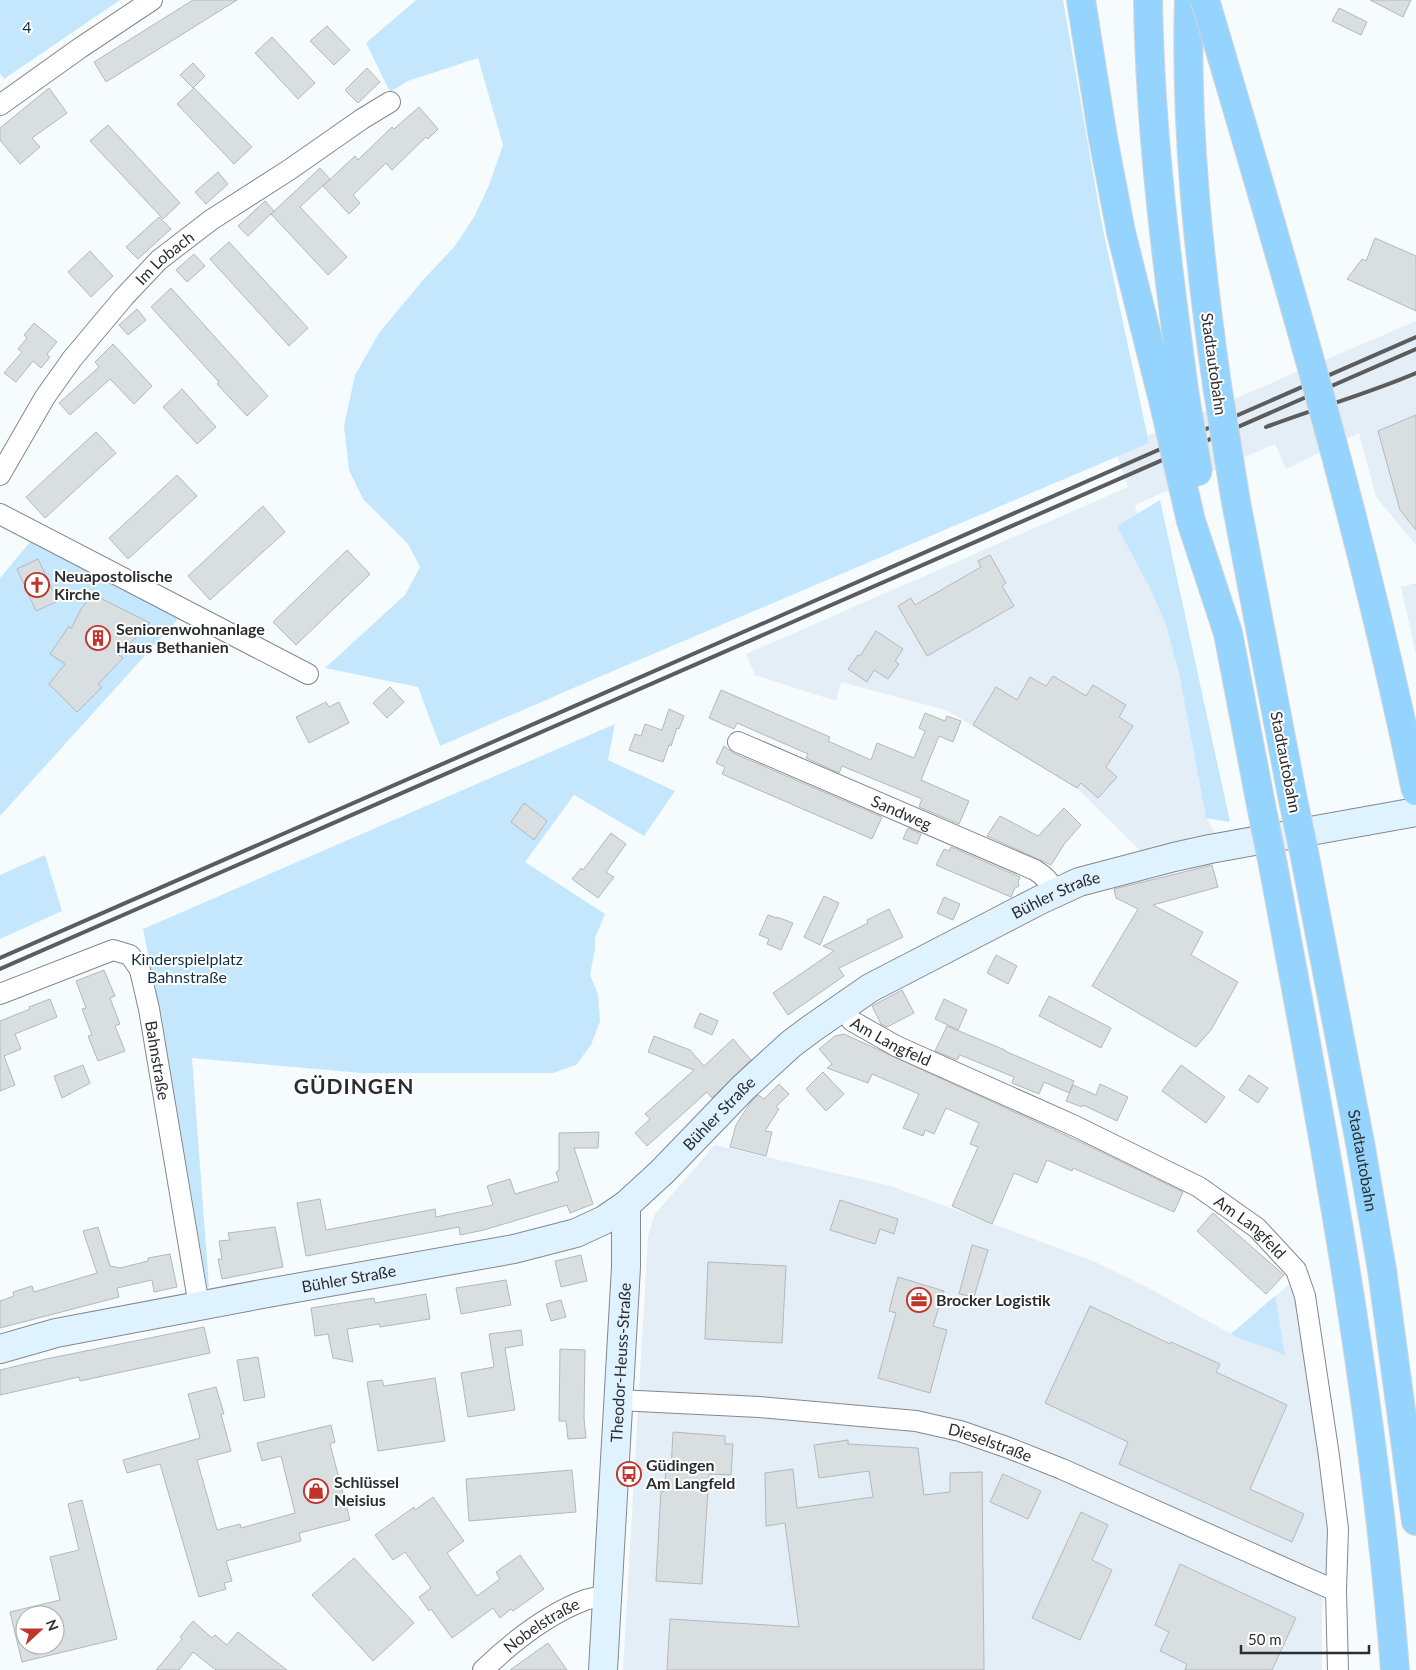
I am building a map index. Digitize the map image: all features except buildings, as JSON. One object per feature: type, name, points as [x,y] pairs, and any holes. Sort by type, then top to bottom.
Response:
[{"type":"highway","points":[[1081,0],[1103,138],[1121,232],[1175,400]]},
{"type":"highway","name":"Stadtautobahn","points":[[1148,0],[1149,49],[1167,265],[1175,400],[1198,518],[1228,634],[1326,1148],[1345,1266],[1381,1530],[1395,1670]]},
{"type":"highway","name":"Stadtautobahn","points":[[1189,0],[1189,95],[1192,155],[1204,290],[1217,385],[1236,502],[1361,1148],[1382,1270],[1416,1521]]},
{"type":"highway","points":[[1205,0],[1336,456],[1383,642],[1416,791]]},
{"type":"main road","name":"Bühler Straße","points":[[0,1349],[56,1333],[514,1249],[576,1233],[604,1220],[626,1206],[757,1075],[791,1044],[842,1006],[870,988],[1056,892],[1105,874],[1210,849],[1416,812]]},
{"type":"main road","name":"Theodor-Heuss-Straße","points":[[603,1670],[626,1267],[626,1206]]},
{"type":"street","points":[[1,103],[152,0]]},
{"type":"street","name":"Im Lobach","points":[[0,475],[45,397],[72,359],[124,297],[159,260],[211,220],[390,102]]},
{"type":"street","points":[[0,514],[308,674]]},
{"type":"street","name":"Sandweg","points":[[738,742],[1035,870],[1050,882],[1056,892]]},
{"type":"street","name":"Bahnstraße","points":[[0,994],[113,950],[130,955],[140,970],[149,1009],[199,1306]]},
{"type":"street","name":"Am Langfeld","points":[[842,1006],[852,1021],[896,1046],[1075,1126],[1199,1187],[1257,1228],[1298,1273],[1305,1296],[1338,1529],[1336,1591],[1338,1670]]},
{"type":"street","name":"Dieselstraße","points":[[618,1400],[759,1407],[916,1421],[960,1431],[1062,1469],[1336,1591]]},
{"type":"street","name":"Nobelstraße","points":[[483,1670],[499,1655],[551,1616],[585,1600],[607,1595]]},
{"type":"shaded area","points":[[1416,321],[1416,545],[1376,497],[1359,433],[1286,469],[1275,444],[1135,505],[1179,673],[1206,817],[1225,850],[1156,866],[1077,788],[946,710],[841,682],[836,701],[755,675],[746,654],[1128,487],[1115,450]]},
{"type":"shaded area","points":[[1416,583],[1416,654],[1401,587]]},
{"type":"shaded area","points":[[715,1145],[891,1186],[1093,1261],[1145,1286],[1231,1334],[1293,1281],[1332,1517],[1322,1611],[1322,1670],[623,1670],[648,1236],[655,1214]]},
{"type":"green space","name":"4","points":[[0,0],[120,0],[4,79],[0,73]]},
{"type":"green space","points":[[416,0],[1063,0],[1102,225],[1149,443],[440,746],[418,687],[325,668],[405,595],[420,567],[408,544],[363,499],[349,470],[344,426],[355,375],[379,333],[423,280],[455,246],[474,217],[489,185],[503,145],[478,58],[408,81],[390,92],[366,43]]},
{"type":"green space","points":[[1160,500],[1230,822],[1206,818],[1179,673],[1166,625],[1151,590],[1117,526]]},
{"type":"green space","points":[[30,542],[179,618],[0,816],[0,578]]},
{"type":"green space","name":"Kinderspielplatz Bahnstraße","points":[[615,724],[608,760],[675,791],[644,836],[574,795],[525,862],[605,914],[595,938],[590,975],[598,994],[600,1021],[591,1045],[576,1065],[553,1073],[361,1073],[192,1058],[209,1287],[207,1287],[163,1030],[143,929]]},
{"type":"green space","points":[[45,855],[62,911],[0,939],[0,875]]},
{"type":"green space","points":[[1275,1296],[1285,1356],[1272,1349],[1231,1334]]},
{"type":"railway","points":[[0,958],[1416,337]]},
{"type":"railway","points":[[0,969],[1416,349]]},
{"type":"railway","points":[[1266,427],[1379,388],[1416,373]]},
{"type":"place","name":"Neuapostolische Kirche","points":[[37,585]]},
{"type":"place","name":"Seniorenwohnanlage Haus Bethanien","points":[[98,638]]},
{"type":"place","name":"Brocker Logistik","points":[[919,1300]]},
{"type":"place","name":"Güdingen Am Langfeld","points":[[629,1474]]},
{"type":"place","name":"Schlüssel Neisius","points":[[316,1491]]},
{"type":"district","name":"GÜDINGEN","points":[[354,1087]]}]
